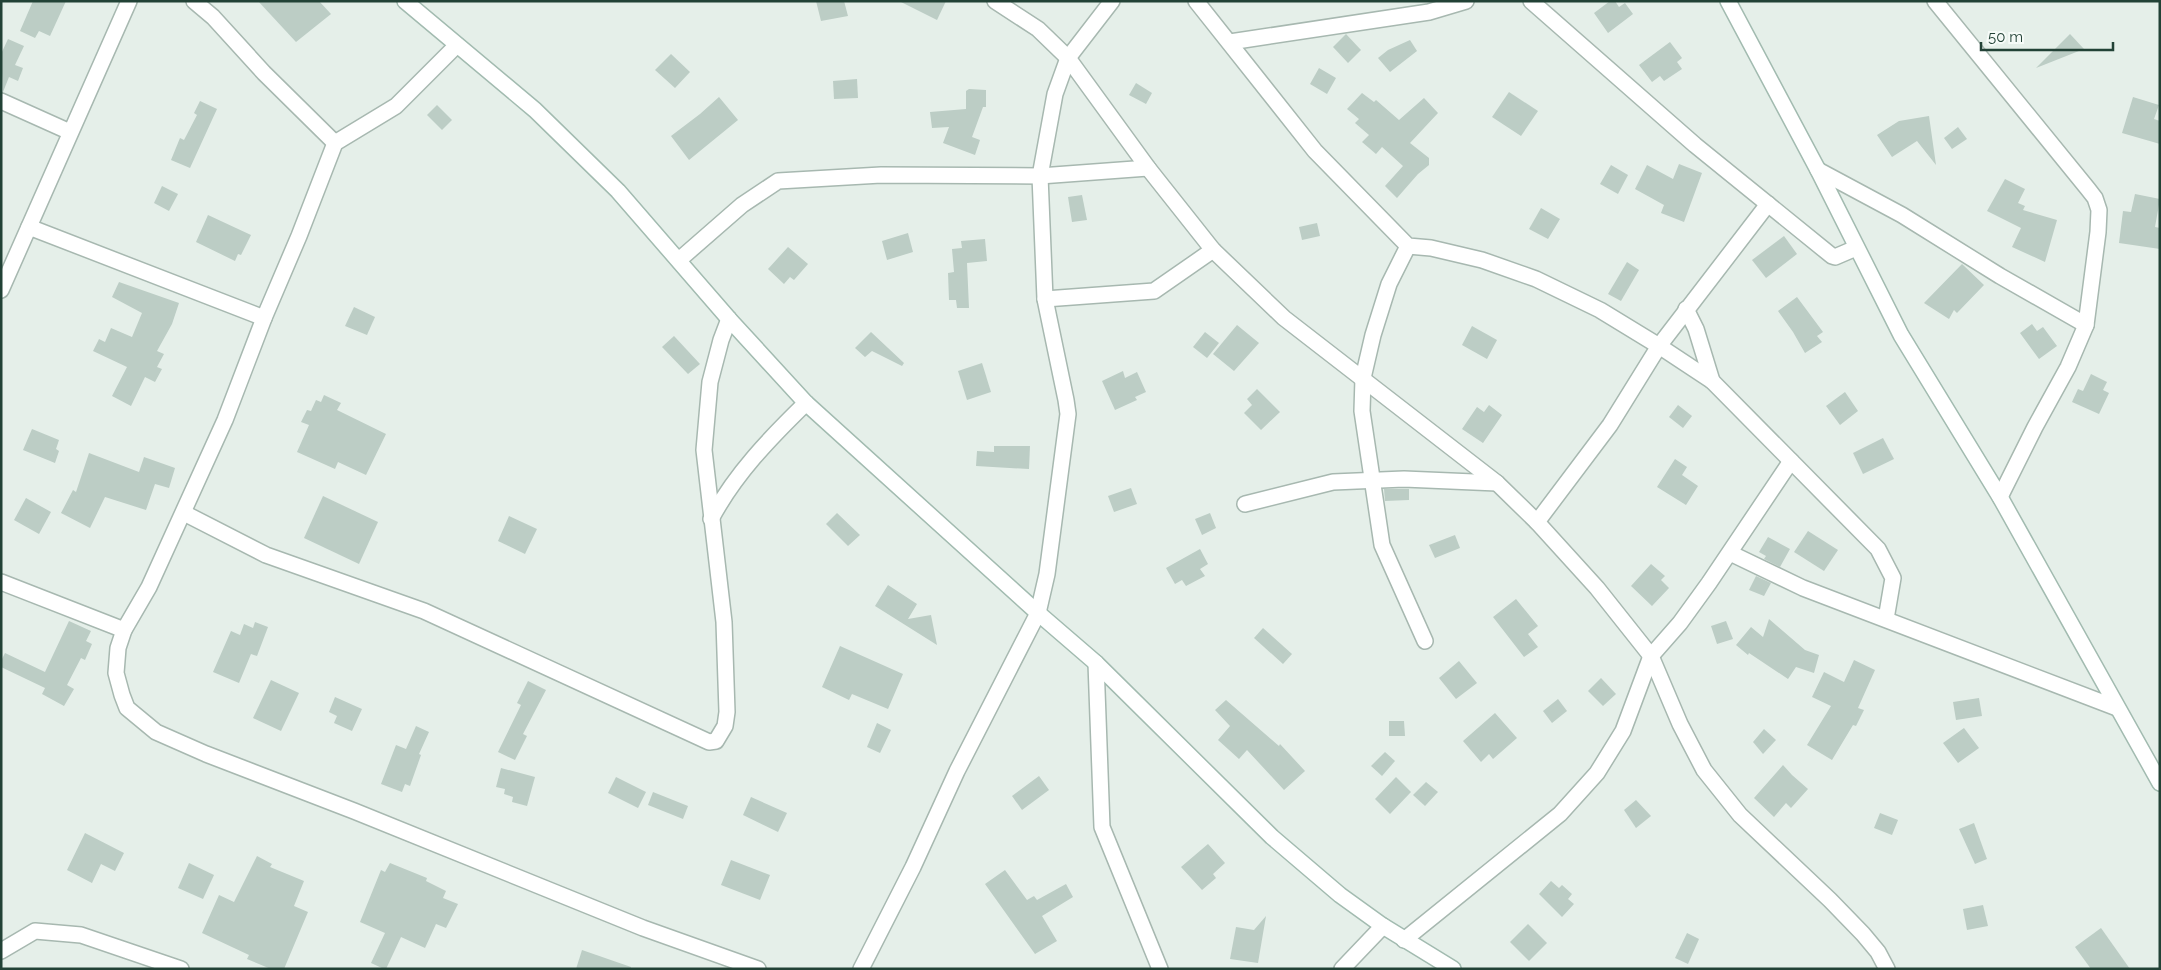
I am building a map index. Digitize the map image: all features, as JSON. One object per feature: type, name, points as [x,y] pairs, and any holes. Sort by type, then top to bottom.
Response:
[{"type":"street","points":[[1,290],[129,1]]},
{"type":"street","points":[[194,1],[213,17],[270,80],[335,143]]},
{"type":"street","points":[[405,1],[535,110],[618,191],[806,403],[1096,663],[1272,837],[1340,895],[1404,940],[1453,969]]},
{"type":"street","points":[[996,1],[1038,29],[1068,58],[1148,168],[1213,250],[1284,318],[1496,483],[1537,522],[1597,588],[1651,656],[1680,724],[1704,770],[1740,815],[1863,934],[1878,952],[1887,969]]},
{"type":"street","points":[[861,969],[913,867],[962,762],[1038,613],[1047,574],[1068,414],[1045,298],[1040,176],[1055,94],[1068,58],[1112,1]]},
{"type":"street","points":[[1196,1],[1314,151],[1408,246],[1431,248],[1482,260],[1536,279],[1600,310],[1712,381],[1878,550],[1894,578],[1886,620]]},
{"type":"street","points":[[1230,42],[1429,12],[1466,1]]},
{"type":"street","points":[[1531,1],[1695,145],[1832,256],[1835,257],[1856,248]]},
{"type":"street","points":[[1728,1],[1818,170],[1901,335],[2000,496],[2160,783]]},
{"type":"street","points":[[1935,1],[2095,198],[2099,210],[2086,325],[2068,367],[2000,496]]},
{"type":"street","points":[[457,45],[396,106],[335,143],[225,420],[150,587],[124,630],[118,648],[116,673],[122,695],[127,708],[156,732],[643,928],[758,969]]},
{"type":"street","points":[[1,101],[70,132]]},
{"type":"street","points":[[679,260],[742,205],[778,181],[880,175],[1040,176],[1148,168]]},
{"type":"street","points":[[1818,170],[1902,215],[2000,276],[2086,325]]},
{"type":"street","points":[[1537,522],[1610,425],[1658,346],[1768,204]]},
{"type":"street","points":[[29,227],[264,318]]},
{"type":"street","points":[[1408,246],[1389,284],[1373,335],[1363,378],[1362,411],[1382,545],[1425,640]]},
{"type":"street","points":[[1045,298],[1154,291],[1213,250]]},
{"type":"street","points":[[1686,309],[1696,329],[1712,381]]},
{"type":"street","points":[[184,512],[266,555],[424,611],[709,742],[716,741],[726,726],[727,712],[724,622],[704,450],[710,382],[721,340],[730,319]]},
{"type":"street","points":[[711,520],[725,494],[756,454],[806,403]]},
{"type":"street","points":[[1404,940],[1560,814],[1597,774],[1624,731],[1651,656],[1680,623],[1730,553],[1791,460]]},
{"type":"street","points":[[1245,504],[1333,482],[1371,480],[1496,483]]},
{"type":"street","points":[[1730,553],[1803,588],[2117,708]]},
{"type":"street","points":[[1,582],[124,630]]},
{"type":"street","points":[[1096,663],[1102,827],[1160,969]]},
{"type":"street","points":[[1342,969],[1383,926]]},
{"type":"street","points":[[1,951],[35,931],[81,935],[181,969]]},
{"type":"building","points":[[33,1],[66,1],[50,36],[39,31],[35,38],[20,31]]},
{"type":"building","points":[[258,1],[319,1],[331,14],[296,42]]},
{"type":"building","points":[[816,1],[844,1],[848,16],[821,21]]},
{"type":"building","points":[[899,1],[946,1],[937,20]]},
{"type":"building","points":[[1610,1],[1615,1],[1619,7],[1625,3],[1633,14],[1608,33],[1594,13]]},
{"type":"building","points":[[1346,34],[1361,50],[1348,63],[1333,47]]},
{"type":"building","points":[[2070,34],[2084,49],[2036,68]]},
{"type":"building","points":[[8,39],[24,46],[15,65],[23,68],[18,81],[9,77],[3,92],[1,54]]},
{"type":"building","points":[[1410,40],[1417,51],[1390,72],[1378,58],[1388,50]]},
{"type":"building","points":[[1670,42],[1682,58],[1677,62],[1682,69],[1664,81],[1660,76],[1652,82],[1639,65]]},
{"type":"building","points":[[671,54],[690,72],[675,88],[655,70]]},
{"type":"building","points":[[1319,68],[1336,78],[1327,94],[1310,84]]},
{"type":"building","points":[[857,79],[858,98],[834,99],[833,81]]},
{"type":"building","points":[[1136,83],[1152,93],[1146,104],[1129,95]]},
{"type":"building","points":[[969,89],[986,90],[986,107],[983,107],[972,137],[980,140],[975,155],[943,143],[949,127],[932,128],[930,112],[966,109],[966,91]]},
{"type":"building","points":[[1509,92],[1538,111],[1521,136],[1492,117]]},
{"type":"building","points":[[1362,93],[1374,102],[1376,100],[1399,120],[1424,98],[1438,113],[1410,143],[1429,158],[1429,165],[1418,174],[1397,198],[1385,186],[1403,166],[1382,147],[1376,154],[1362,142],[1369,135],[1355,123],[1359,119],[1347,109]]},
{"type":"building","points":[[719,97],[738,120],[689,160],[671,136]]},
{"type":"building","points":[[2133,97],[2159,105],[2154,119],[2160,121],[2160,144],[2122,133]]},
{"type":"building","points":[[200,101],[217,109],[190,168],[171,160],[180,138],[184,140],[197,115],[194,113]]},
{"type":"building","points":[[437,105],[452,120],[442,130],[427,115]]},
{"type":"building","points":[[1929,116],[1936,165],[1917,141],[1892,157],[1877,135],[1899,121]]},
{"type":"building","points":[[1958,127],[1967,139],[1952,149],[1944,138]]},
{"type":"building","points":[[1679,164],[1702,173],[1684,222],[1661,213],[1664,205],[1635,189],[1647,165],[1673,179]]},
{"type":"building","points":[[1611,165],[1628,175],[1618,194],[1600,184]]},
{"type":"building","points":[[2005,179],[2025,189],[2018,203],[2025,206],[2023,210],[2057,220],[2045,262],[2012,247],[2021,228],[1987,211]]},
{"type":"building","points":[[162,186],[178,194],[169,211],[154,203]]},
{"type":"building","points":[[2135,194],[2160,199],[2155,227],[2160,228],[2160,249],[2119,243],[2123,211],[2131,212]]},
{"type":"building","points":[[1082,195],[1087,220],[1072,222],[1068,197]]},
{"type":"building","points":[[1541,208],[1560,219],[1548,239],[1529,229]]},
{"type":"building","points":[[208,215],[251,235],[241,255],[238,254],[235,261],[196,242]]},
{"type":"building","points":[[1317,223],[1320,236],[1302,240],[1299,227]]},
{"type":"building","points":[[908,233],[913,252],[887,260],[882,241]]},
{"type":"building","points":[[1784,236],[1797,254],[1766,278],[1752,260]]},
{"type":"building","points":[[985,239],[987,261],[967,263],[969,308],[957,308],[956,300],[949,300],[948,273],[954,272],[952,249],[962,248],[961,241]]},
{"type":"building","points":[[788,247],[808,264],[794,280],[790,277],[784,284],[768,269]]},
{"type":"building","points":[[1627,262],[1639,270],[1621,301],[1608,294]]},
{"type":"building","points":[[1962,264],[1984,285],[1957,313],[1954,310],[1949,319],[1924,303]]},
{"type":"building","points":[[119,282],[179,303],[172,324],[157,351],[164,354],[157,367],[162,369],[155,382],[145,377],[131,406],[112,396],[127,367],[93,351],[99,339],[105,342],[111,328],[132,337],[142,313],[112,297]]},
{"type":"building","points":[[1797,297],[1823,332],[1817,336],[1822,342],[1805,353],[1778,311]]},
{"type":"building","points":[[354,307],[375,317],[367,335],[345,326]]},
{"type":"building","points":[[2032,324],[2037,331],[2043,327],[2057,346],[2039,359],[2020,333]]},
{"type":"building","points":[[1237,325],[1259,343],[1234,371],[1213,354]]},
{"type":"building","points":[[1472,326],[1497,340],[1487,359],[1462,345]]},
{"type":"building","points":[[871,332],[904,363],[902,366],[872,351],[865,357],[855,348]]},
{"type":"building","points":[[1205,332],[1219,343],[1207,358],[1193,347]]},
{"type":"building","points":[[674,336],[700,364],[688,374],[662,347]]},
{"type":"building","points":[[982,363],[991,392],[967,400],[958,371]]},
{"type":"building","points":[[1123,371],[1125,378],[1137,372],[1146,392],[1135,397],[1137,400],[1115,410],[1102,381]]},
{"type":"building","points":[[2091,374],[2107,382],[2103,390],[2109,393],[2099,414],[2072,402],[2078,389],[2083,391]]},
{"type":"building","points":[[1257,389],[1280,412],[1261,430],[1244,413],[1252,405],[1247,399]]},
{"type":"building","points":[[1845,392],[1858,411],[1840,425],[1826,406]]},
{"type":"building","points":[[324,395],[341,403],[337,410],[386,434],[366,475],[338,462],[335,469],[297,452],[309,425],[301,422],[307,410],[311,411],[316,400],[321,402]]},
{"type":"building","points":[[1489,405],[1502,415],[1483,443],[1462,429],[1477,407],[1484,412]]},
{"type":"building","points":[[1678,405],[1692,416],[1683,428],[1669,417]]},
{"type":"building","points":[[32,429],[59,440],[56,449],[59,451],[55,463],[23,450]]},
{"type":"building","points":[[1883,438],[1894,459],[1863,474],[1853,453]]},
{"type":"building","points":[[994,446],[1030,446],[1029,469],[976,466],[977,451],[994,452]]},
{"type":"building","points":[[89,453],[139,472],[144,457],[175,468],[169,488],[155,484],[146,510],[105,497],[90,528],[61,513],[73,490],[76,492]]},
{"type":"building","points":[[1675,459],[1687,467],[1682,475],[1698,486],[1686,505],[1657,487]]},
{"type":"building","points":[[1131,488],[1137,504],[1114,512],[1108,496]]},
{"type":"building","points":[[1384,489],[1409,489],[1409,500],[1385,501]]},
{"type":"building","points":[[323,496],[378,522],[359,564],[304,538]]},
{"type":"building","points":[[26,498],[51,512],[39,534],[14,520]]},
{"type":"building","points":[[837,513],[860,535],[848,546],[826,524]]},
{"type":"building","points":[[1210,513],[1216,528],[1202,535],[1195,519]]},
{"type":"building","points":[[509,516],[537,529],[525,554],[498,541]]},
{"type":"building","points":[[1808,531],[1838,550],[1824,571],[1794,552]]},
{"type":"building","points":[[1455,535],[1460,548],[1435,558],[1429,545]]},
{"type":"building","points":[[1768,537],[1790,549],[1780,567],[1764,559],[1766,556],[1759,552]]},
{"type":"building","points":[[1200,549],[1208,564],[1200,569],[1205,576],[1186,586],[1182,580],[1175,584],[1166,568]]},
{"type":"building","points":[[1651,564],[1665,576],[1661,580],[1669,588],[1652,606],[1631,586]]},
{"type":"building","points":[[1756,576],[1771,583],[1764,596],[1749,590]]},
{"type":"building","points":[[888,585],[917,604],[908,619],[931,615],[937,645],[875,606]]},
{"type":"building","points":[[1516,599],[1538,626],[1528,634],[1538,647],[1524,657],[1493,617]]},
{"type":"building","points":[[1769,619],[1805,650],[1819,655],[1814,673],[1796,667],[1788,679],[1749,653],[1748,655],[1736,645],[1751,627],[1763,637]]},
{"type":"building","points":[[69,621],[91,631],[86,641],[92,644],[85,660],[81,658],[67,685],[74,689],[64,706],[42,694],[45,688],[1,667],[1,661],[5,653],[45,672]]},
{"type":"building","points":[[1726,621],[1733,639],[1717,644],[1711,626]]},
{"type":"building","points":[[255,622],[268,627],[257,656],[251,654],[239,683],[213,672],[231,631],[240,635],[244,624],[253,628]]},
{"type":"building","points":[[1263,628],[1292,654],[1283,664],[1254,638]]},
{"type":"building","points":[[840,646],[903,674],[888,709],[852,694],[849,700],[822,687]]},
{"type":"building","points":[[1854,660],[1875,670],[1858,708],[1864,710],[1856,726],[1853,725],[1832,760],[1807,745],[1831,706],[1812,697],[1824,672],[1844,682]]},
{"type":"building","points":[[1459,661],[1477,683],[1456,699],[1439,678]]},
{"type":"building","points":[[1601,678],[1616,694],[1603,706],[1588,691]]},
{"type":"building","points":[[271,680],[299,693],[281,731],[253,718]]},
{"type":"building","points":[[528,681],[546,690],[523,734],[527,736],[515,760],[498,752],[521,705],[517,703]]},
{"type":"building","points":[[335,697],[362,709],[352,731],[334,723],[337,716],[329,712]]},
{"type":"building","points":[[1979,698],[1982,716],[1956,720],[1953,702]]},
{"type":"building","points":[[1558,699],[1567,711],[1552,723],[1543,711]]},
{"type":"building","points":[[1226,700],[1279,746],[1280,744],[1305,771],[1284,790],[1247,750],[1239,759],[1218,740],[1230,726],[1215,710]]},
{"type":"building","points":[[1495,713],[1517,738],[1493,759],[1489,754],[1481,762],[1463,741]]},
{"type":"building","points":[[1389,721],[1404,721],[1405,736],[1389,736]]},
{"type":"building","points":[[877,723],[891,730],[880,753],[867,747]]},
{"type":"building","points":[[416,726],[429,732],[419,754],[421,755],[410,786],[405,784],[402,792],[381,784],[396,745],[406,749]]},
{"type":"building","points":[[1964,728],[1979,748],[1958,763],[1943,743]]},
{"type":"building","points":[[1764,729],[1776,740],[1763,754],[1753,742]]},
{"type":"building","points":[[1385,752],[1395,761],[1382,776],[1371,766]]},
{"type":"building","points":[[1783,765],[1808,789],[1791,808],[1786,803],[1774,817],[1754,798]]},
{"type":"building","points":[[501,768],[535,777],[527,806],[512,802],[513,797],[504,794],[505,789],[496,787]]},
{"type":"building","points":[[1039,776],[1049,790],[1022,810],[1012,796]]},
{"type":"building","points":[[616,777],[646,792],[638,808],[608,793]]},
{"type":"building","points":[[1396,777],[1411,792],[1390,814],[1375,799]]},
{"type":"building","points":[[1426,782],[1438,792],[1425,806],[1413,795]]},
{"type":"building","points":[[653,792],[688,806],[683,819],[648,805]]},
{"type":"building","points":[[751,797],[787,813],[778,832],[743,815]]},
{"type":"building","points":[[1636,800],[1651,816],[1636,828],[1624,810]]},
{"type":"building","points":[[1880,813],[1898,820],[1892,835],[1874,828]]},
{"type":"building","points":[[1974,823],[1987,859],[1975,864],[1959,829]]},
{"type":"building","points":[[85,833],[124,853],[115,871],[101,864],[92,883],[67,870]]},
{"type":"building","points":[[1208,844],[1225,863],[1213,874],[1216,878],[1202,890],[1181,867]]},
{"type":"building","points":[[257,856],[272,864],[270,867],[304,881],[294,906],[308,912],[284,969],[271,969],[247,959],[249,955],[202,933],[219,895],[234,902]]},
{"type":"building","points":[[731,860],[770,875],[760,900],[721,885]]},
{"type":"building","points":[[189,863],[214,875],[203,899],[178,888]]},
{"type":"building","points":[[390,863],[427,878],[426,881],[446,891],[443,898],[458,904],[446,928],[436,924],[425,948],[401,937],[386,969],[384,969],[371,963],[385,933],[360,922],[381,870],[385,872]]},
{"type":"building","points":[[1005,870],[1027,900],[1034,896],[1037,900],[1066,884],[1073,897],[1042,916],[1057,941],[1035,954],[985,884]]},
{"type":"building","points":[[1551,881],[1559,888],[1562,885],[1572,894],[1568,899],[1574,904],[1562,917],[1539,894]]},
{"type":"building","points":[[1983,905],[1988,926],[1967,930],[1963,909]]},
{"type":"building","points":[[1266,916],[1258,963],[1230,959],[1236,927],[1254,930]]},
{"type":"building","points":[[1528,924],[1547,943],[1529,961],[1510,942]]},
{"type":"building","points":[[2101,928],[2130,969],[2091,969],[2075,947]]},
{"type":"building","points":[[1687,933],[1699,939],[1688,964],[1675,958]]},
{"type":"building","points":[[582,950],[631,967],[631,969],[576,969]]}]
